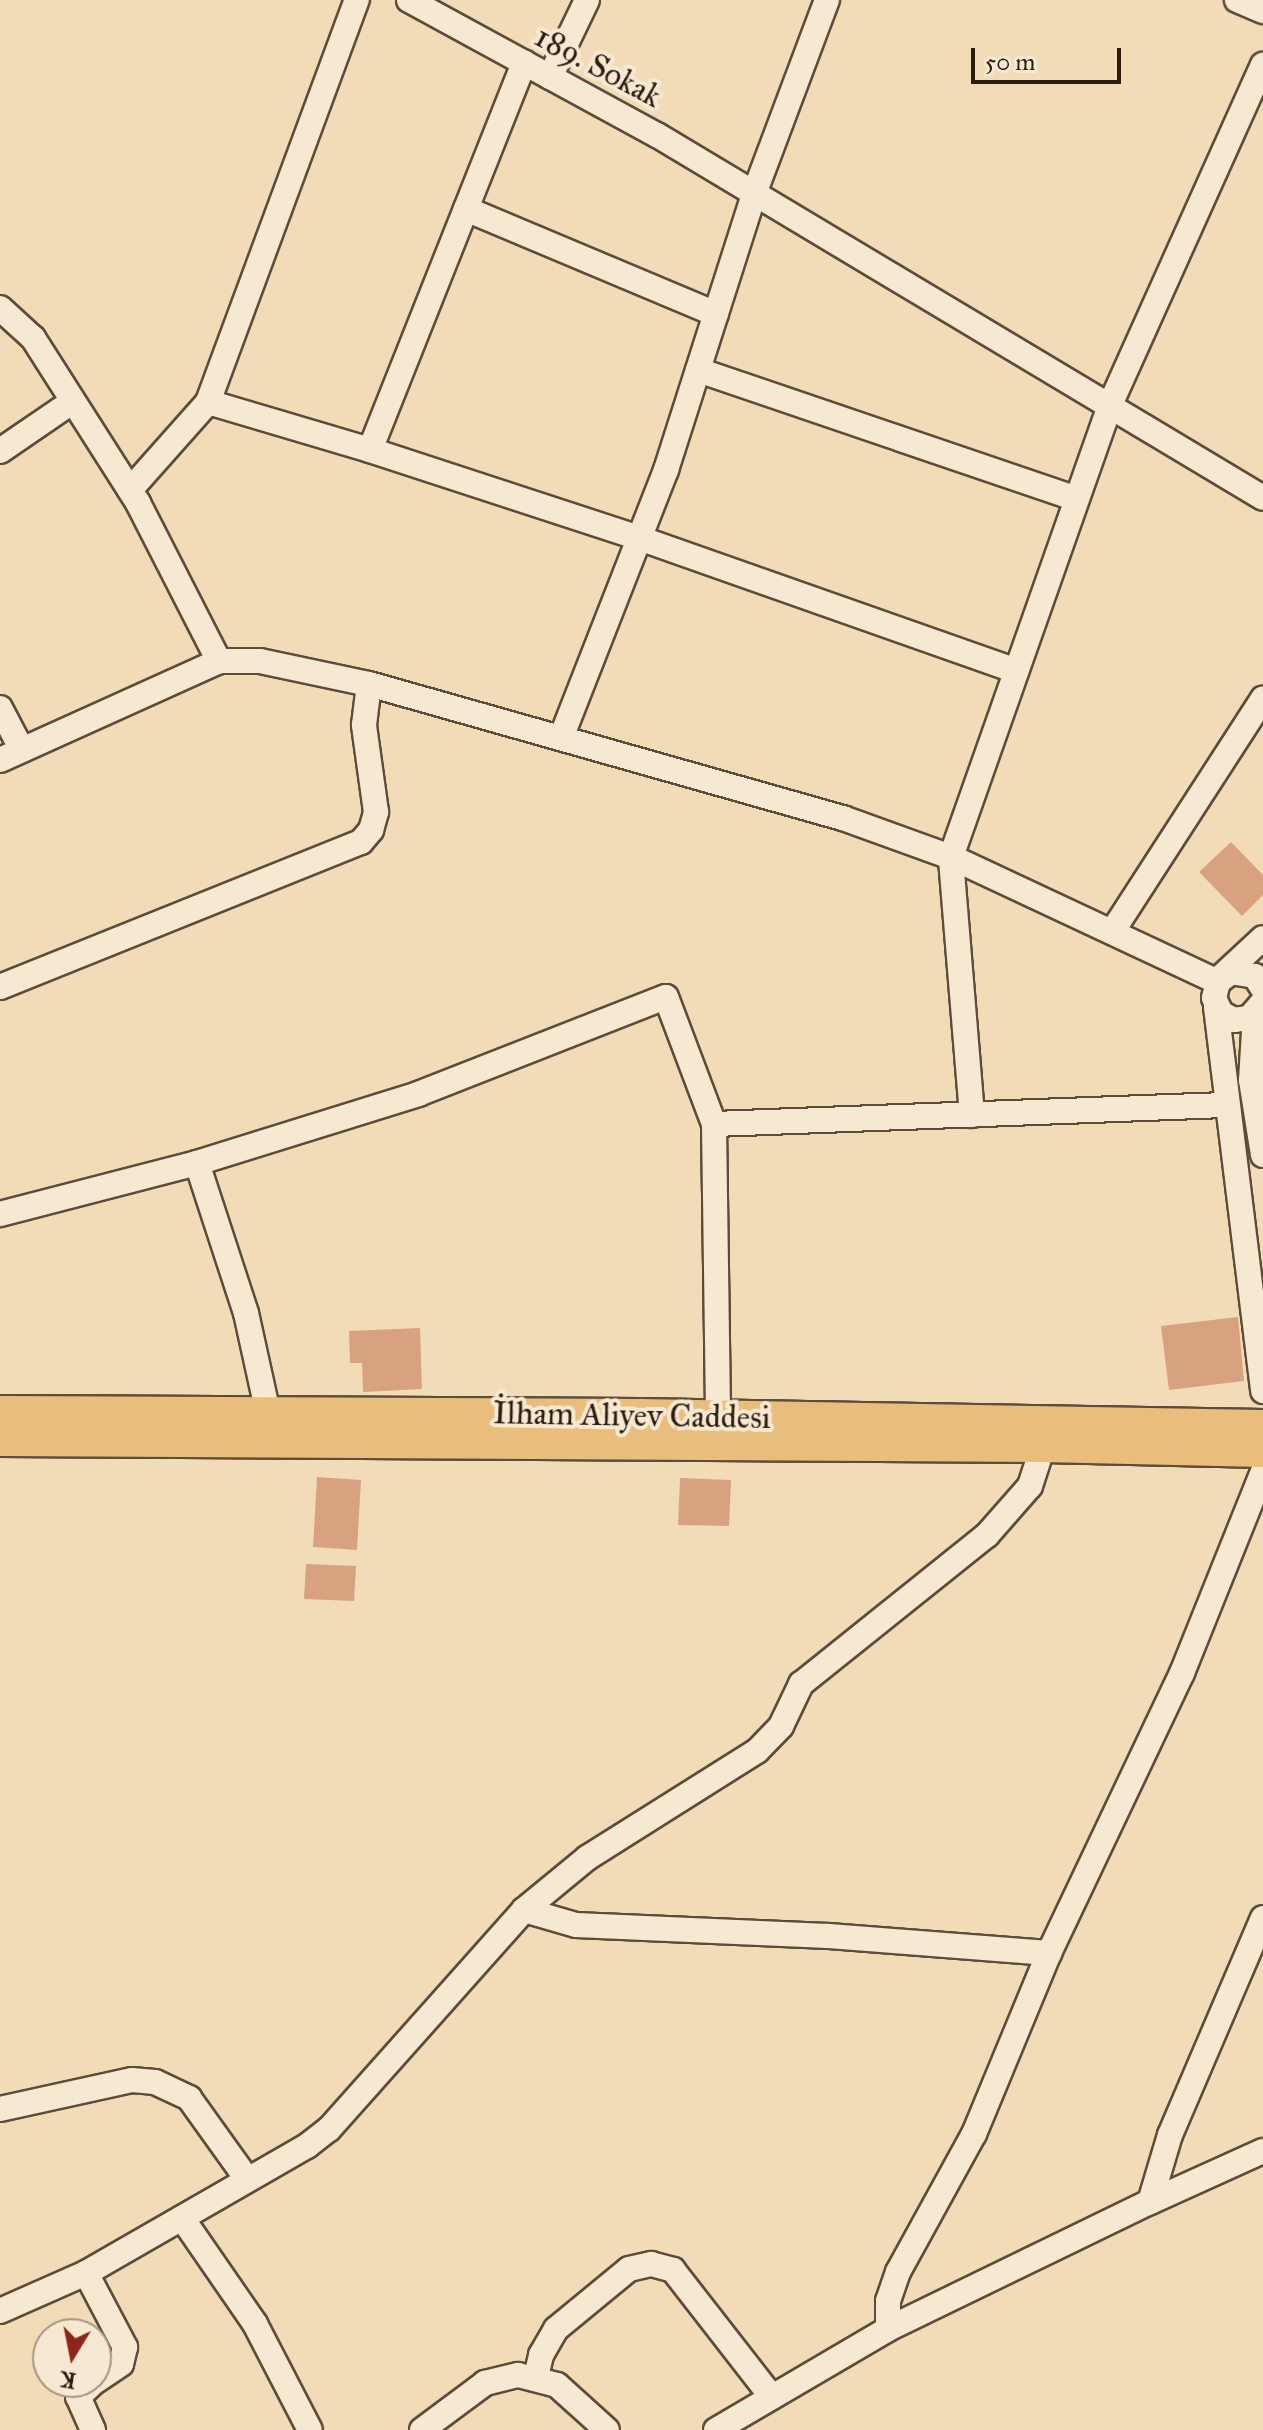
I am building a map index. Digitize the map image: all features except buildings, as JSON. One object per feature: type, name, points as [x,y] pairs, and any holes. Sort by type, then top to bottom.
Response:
[{"type":"main road","name":"İlham Aliyev Caddesi","points":[[0,1412],[718,1416],[1263,1426]]},
{"type":"main road","name":"İlham Aliyev Caddesi","points":[[0,1440],[1043,1446],[1263,1451]]},
{"type":"street","points":[[130,490],[208,402],[357,0]]},
{"type":"street","name":"189. Sokak","points":[[409,0],[657,135],[1263,498]]},
{"type":"street","points":[[550,77],[587,0]]},
{"type":"street","points":[[561,738],[639,538],[698,370],[754,194],[827,0]]},
{"type":"street","points":[[1237,0],[1263,11]]},
{"type":"street","points":[[370,450],[524,63]]},
{"type":"street","points":[[972,1115],[951,857],[1110,405],[1263,65]]},
{"type":"street","points":[[466,209],[716,314]]},
{"type":"street","points":[[0,308],[33,338],[130,490],[219,661]]},
{"type":"street","points":[[698,370],[1077,499]]},
{"type":"street","points":[[0,451],[73,401]]},
{"type":"street","points":[[208,402],[370,450],[639,538],[1016,671]]},
{"type":"street","points":[[0,708],[11,755],[219,661],[260,661],[369,684],[843,818],[951,857],[1220,979],[1239,970],[1255,976],[1261,993],[1251,1080],[1263,1155]]},
{"type":"street","points":[[0,987],[361,842],[371,830],[376,812],[364,725],[369,684]]},
{"type":"street","points":[[1112,932],[1263,699]]},
{"type":"street","points":[[1263,938],[1220,979],[1216,1007],[1225,1105],[1263,1391]]},
{"type":"street","points":[[1216,1007],[1234,1020],[1261,993]]},
{"type":"street","points":[[0,1214],[197,1163],[418,1094],[666,997],[714,1124],[718,1416]]},
{"type":"street","points":[[714,1124],[1225,1105]]},
{"type":"street","points":[[197,1163],[246,1313],[268,1413]]},
{"type":"street","points":[[0,2311],[86,2273],[307,2146],[329,2129],[524,1910],[587,1858],[702,1787],[771,1739],[801,1684],[987,1535],[1020,1500],[1037,1469],[1043,1446]]},
{"type":"street","points":[[888,2329],[888,2301],[898,2272],[974,2134],[1049,1953],[1182,1673],[1263,1471]]},
{"type":"street","points":[[524,1910],[576,1925],[828,1936],[1049,1953]]},
{"type":"street","points":[[1150,2202],[1170,2135],[1263,1918]]},
{"type":"street","points":[[0,2109],[132,2080],[155,2082],[189,2098],[247,2179]]},
{"type":"street","points":[[716,2430],[888,2329],[1263,2151]]},
{"type":"street","points":[[182,2218],[255,2324],[310,2430]]},
{"type":"street","points":[[536,2377],[541,2355],[556,2329],[629,2269],[659,2265],[673,2270],[772,2397]]},
{"type":"street","points":[[86,2273],[110,2318]]},
{"type":"street","points":[[112,2322],[125,2347],[121,2364],[112,2370]]},
{"type":"street","points":[[422,2430],[485,2383],[507,2376],[536,2377],[569,2394],[607,2430]]},
{"type":"street","points":[[78,2398],[93,2430]]}]
